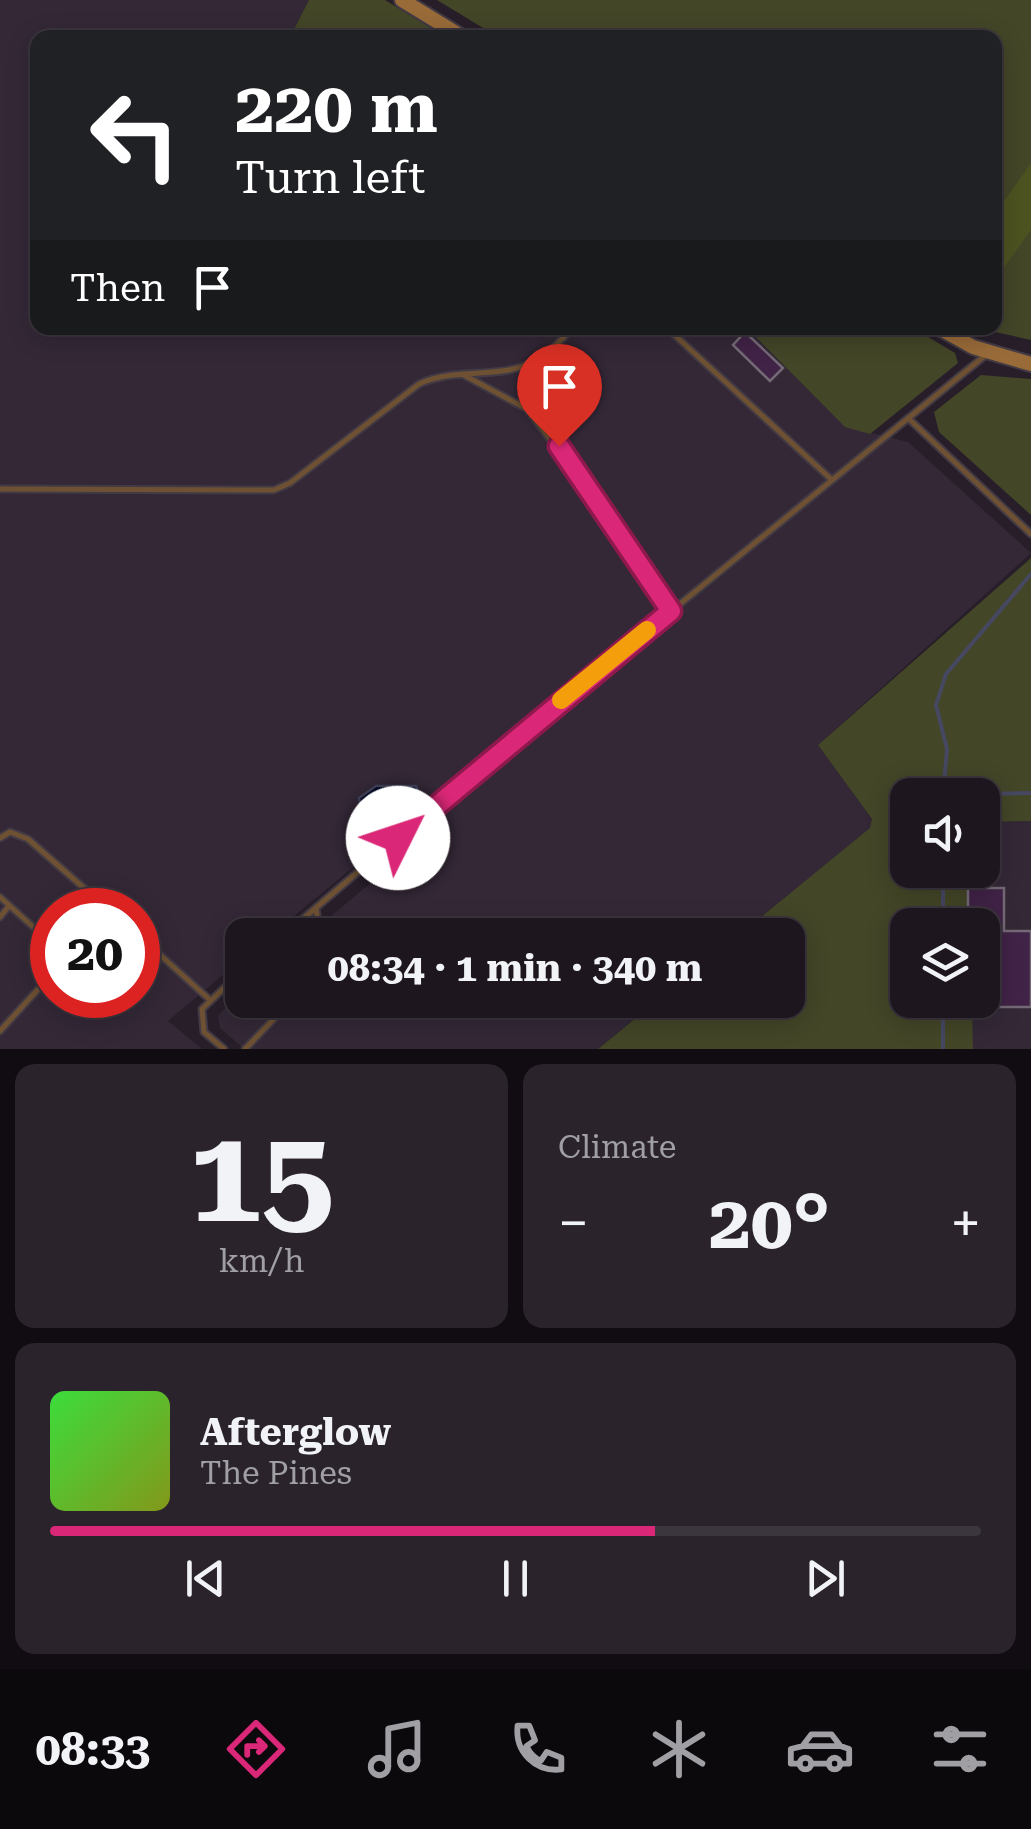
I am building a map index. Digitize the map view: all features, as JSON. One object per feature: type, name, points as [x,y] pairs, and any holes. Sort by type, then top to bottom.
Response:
[{"type":"street","points":[[402,0],[451,30]]},
{"type":"street","points":[[953,335],[988,352],[1031,364]]},
{"type":"lane","points":[[0,489],[274,490],[290,483],[419,384],[459,372],[511,372],[540,359],[566,335]]},
{"type":"lane","points":[[675,335],[832,480]]},
{"type":"lane","points":[[304,918],[988,352]]},
{"type":"lane","points":[[459,372],[527,409],[605,510],[671,611]]},
{"type":"lane","points":[[908,418],[1031,534]]},
{"type":"lane","points":[[0,838],[10,832],[28,838],[84,888]]},
{"type":"lane","points":[[0,897],[30,925]]},
{"type":"lane","points":[[0,917],[9,906]]},
{"type":"lane","points":[[316,908],[317,918]]},
{"type":"lane","points":[[160,955],[210,999]]},
{"type":"lane","points":[[224,1049],[204,1032],[202,1009],[225,985]]},
{"type":"lane","points":[[0,1031],[30,998]]},
{"type":"lane","points":[[244,1049],[274,1018]]},
{"type":"shaded area","points":[[0,0],[309,0],[294,30],[30,30],[30,335],[754,335],[845,426],[908,442],[1031,553],[818,745],[872,819],[871,828],[760,918],[329,918],[372,882],[362,860],[292,918],[225,918],[225,973],[168,1021],[202,1049],[0,1049]]},
{"type":"shaded area","points":[[1031,821],[1031,1049],[973,1049],[972,1018],[1000,1018],[1000,908],[971,908],[971,888],[1000,888],[1000,822]]},
{"type":"shaded area","points":[[225,1008],[225,1018],[636,1018],[598,1049],[244,1049],[220,1028],[218,1016]]},
{"type":"green space","points":[[309,0],[385,0],[434,30],[294,30]]},
{"type":"green space","points":[[437,0],[1031,0],[1031,340],[1002,334],[1002,30],[486,30]]},
{"type":"green space","points":[[1031,163],[1031,230],[1002,270],[1002,204]]},
{"type":"green space","points":[[754,335],[925,335],[955,353],[958,363],[870,434],[845,427]]},
{"type":"green space","points":[[981,375],[1031,379],[1031,515],[939,432],[934,412]]},
{"type":"green space","points":[[1031,558],[1031,821],[1000,822],[1000,778],[890,778],[890,888],[971,888],[971,908],[890,908],[890,1018],[972,1018],[973,1049],[598,1049],[636,1018],[805,1018],[805,918],[760,918],[870,828],[872,819],[818,745]]},
{"type":"water","points":[[376,786],[416,786],[419,793],[378,832],[361,811],[359,798]]},
{"type":"building","points":[[742,335],[748,335],[783,368],[770,381],[733,345]]},
{"type":"building","points":[[968,888],[1004,888],[1004,931],[1031,931],[1031,1007],[1000,1007],[1000,908],[968,908]]},
{"type":"waterway","points":[[944,778],[947,749],[936,705],[946,674],[1031,574]]},
{"type":"waterway","points":[[1000,794],[1031,793]]},
{"type":"waterway","points":[[943,888],[943,908]]},
{"type":"waterway","points":[[943,1018],[943,1049]]},
{"type":"slow traffic","points":[[561,700],[647,630]]},
{"type":"route","points":[[398,838],[671,611],[559,446]]}]
